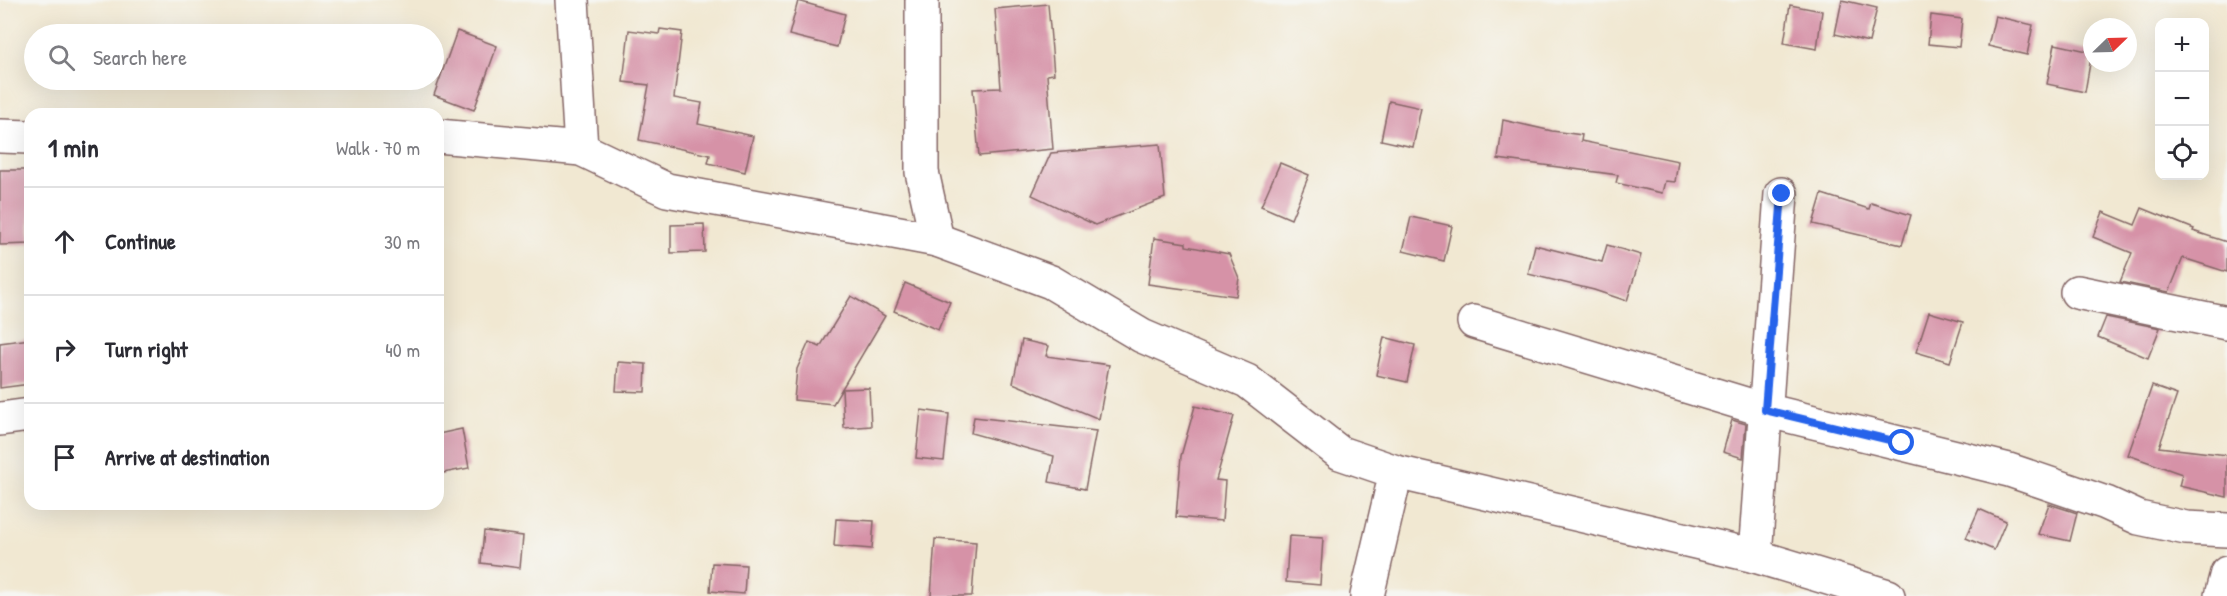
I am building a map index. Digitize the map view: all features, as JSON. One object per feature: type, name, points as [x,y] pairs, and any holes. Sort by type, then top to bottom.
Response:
[{"type":"street","points":[[572,0],[581,149]]},
{"type":"street","points":[[922,0],[922,172],[937,240]]},
{"type":"street","points":[[0,136],[24,137]]},
{"type":"street","points":[[444,137],[581,149],[667,190],[937,240],[1051,282],[1142,336],[1247,381],[1340,453],[1395,472],[1755,555],[1888,596]]},
{"type":"street","points":[[1755,555],[1782,194]]},
{"type":"street","points":[[2077,291],[2227,324]]},
{"type":"street","points":[[1474,322],[1765,410],[2009,470],[2106,503],[2139,518],[2186,528],[2227,530]]},
{"type":"street","points":[[0,419],[24,417]]},
{"type":"street","points":[[1367,596],[1395,472]]},
{"type":"street","points":[[2222,596],[2227,573]]},
{"type":"building","points":[[1842,0],[1877,8],[1869,42],[1835,34]]},
{"type":"building","points":[[798,1],[845,14],[837,47],[789,35]]},
{"type":"building","points":[[1048,4],[1054,74],[1047,75],[1053,149],[979,156],[973,89],[1001,88],[995,9]]},
{"type":"building","points":[[1790,5],[1822,11],[1817,49],[1784,43]]},
{"type":"building","points":[[1931,15],[1962,19],[1959,47],[1928,44]]},
{"type":"building","points":[[1995,16],[2033,25],[2027,55],[1988,46]]},
{"type":"building","points":[[660,29],[682,32],[674,98],[702,103],[698,124],[753,136],[745,172],[708,163],[710,155],[639,140],[649,85],[623,82],[629,30],[659,34]]},
{"type":"building","points":[[457,31],[497,46],[474,110],[434,95],[436,90],[444,90],[444,67]]},
{"type":"building","points":[[2055,44],[2083,50],[2083,72],[2088,72],[2085,92],[2047,84]]},
{"type":"building","points":[[1389,101],[1421,108],[1413,147],[1381,140]]},
{"type":"building","points":[[1503,120],[1582,135],[1581,141],[1678,161],[1675,182],[1665,181],[1662,193],[1616,183],[1618,175],[1498,159]]},
{"type":"building","points":[[1160,144],[1165,198],[1095,225],[1032,195],[1051,153]]},
{"type":"building","points":[[1280,163],[1309,175],[1291,219],[1261,206]]},
{"type":"building","points":[[0,170],[24,170],[24,244],[0,245]]},
{"type":"building","points":[[1822,194],[1869,209],[1871,203],[1911,215],[1902,245],[1813,224]]},
{"type":"building","points":[[2142,208],[2194,229],[2193,231],[2227,242],[2227,272],[2183,258],[2169,292],[2120,282],[2132,253],[2093,237],[2103,212],[2135,225]]},
{"type":"building","points":[[1411,217],[1452,226],[1444,261],[1403,251]]},
{"type":"building","points":[[704,224],[705,252],[671,253],[671,225]]},
{"type":"building","points":[[1154,238],[1229,254],[1239,278],[1236,296],[1148,284]]},
{"type":"building","points":[[1535,245],[1602,262],[1607,245],[1641,255],[1627,301],[1594,290],[1528,274]]},
{"type":"building","points":[[905,283],[950,302],[938,330],[894,311]]},
{"type":"building","points":[[851,296],[885,316],[833,404],[794,400],[797,369],[809,342],[820,347]]},
{"type":"building","points":[[1929,312],[1963,322],[1950,362],[1916,352]]},
{"type":"building","points":[[2106,317],[2160,328],[2148,358],[2098,337]]},
{"type":"building","points":[[1384,337],[1415,345],[1407,382],[1376,375]]},
{"type":"building","points":[[24,340],[24,385],[0,388],[0,343]]},
{"type":"building","points":[[1022,340],[1049,346],[1046,356],[1109,365],[1099,419],[1013,383]]},
{"type":"building","points":[[618,362],[646,364],[645,392],[616,391]]},
{"type":"building","points":[[2152,386],[2177,395],[2159,447],[2227,455],[2227,497],[2179,486],[2182,474],[2128,455]]},
{"type":"building","points":[[869,388],[871,426],[844,428],[842,389]]},
{"type":"building","points":[[1195,406],[1234,416],[1216,480],[1225,481],[1222,521],[1176,517],[1181,456]]},
{"type":"building","points":[[921,410],[949,414],[944,461],[916,458]]},
{"type":"building","points":[[974,417],[1096,431],[1085,489],[1049,482],[1054,456],[971,433]]},
{"type":"building","points":[[1732,420],[1746,424],[1743,458],[1723,452]]},
{"type":"building","points":[[462,429],[469,468],[444,473],[444,433]]},
{"type":"building","points":[[2049,504],[2077,513],[2070,541],[2038,534]]},
{"type":"building","points":[[1979,509],[2006,521],[1994,550],[1966,538]]},
{"type":"building","points":[[836,519],[874,521],[872,549],[834,546]]},
{"type":"building","points":[[484,531],[523,536],[520,568],[481,563]]},
{"type":"building","points":[[1289,536],[1323,538],[1320,585],[1286,582]]},
{"type":"building","points":[[935,539],[976,542],[972,596],[931,596]]},
{"type":"building","points":[[712,563],[746,565],[744,594],[710,591]]},
{"type":"route","points":[[1782,194],[1765,410],[1902,443]]}]
